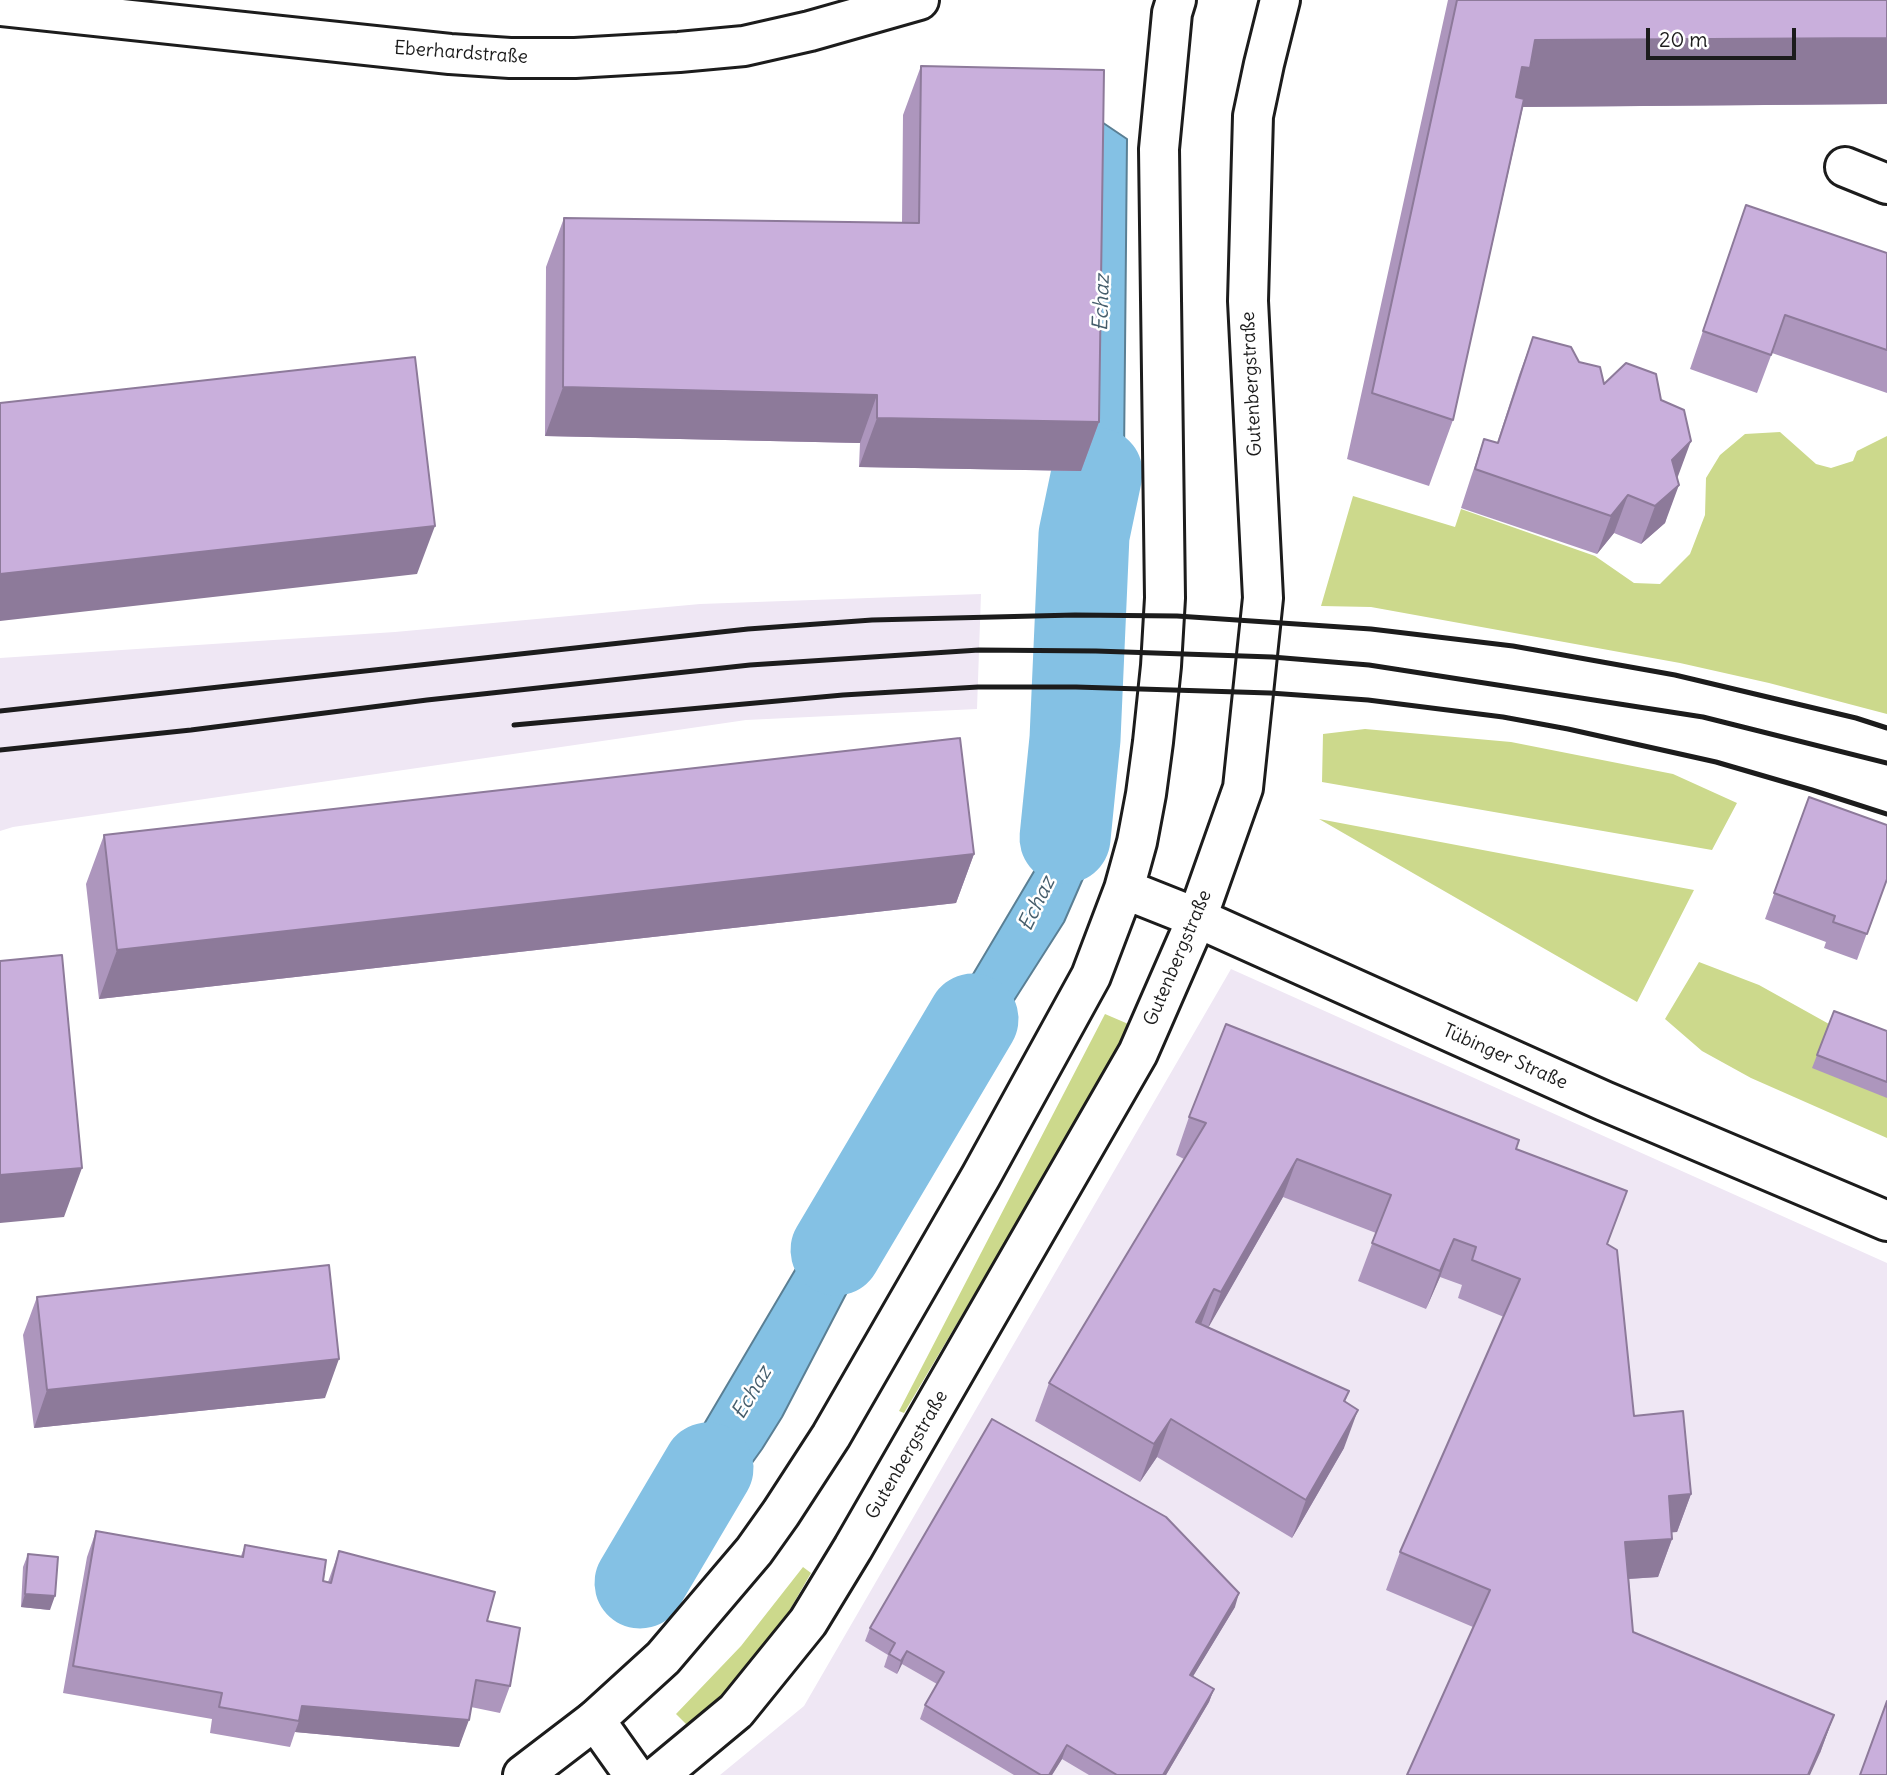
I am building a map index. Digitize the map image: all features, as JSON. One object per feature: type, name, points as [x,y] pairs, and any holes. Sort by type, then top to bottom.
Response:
[{"type":"main road","name":"Eberhardstraße","points":[[0,6],[450,54],[575,58],[744,46],[810,32],[919,0]]},
{"type":"main road","points":[[523,1775],[595,1720],[663,1658],[754,1551],[781,1513],[831,1436],[981,1176],[1091,976],[1124,889],[1146,794],[1161,666],[1165,584],[1160,149],[1172,13],[1176,0]]},
{"type":"main road","name":"Gutenbergstraße","points":[[659,1775],[736,1711],[808,1622],[853,1548],[1138,1053],[1197,918],[1243,788],[1263,598],[1248,301],[1253,116],[1280,0]]},
{"type":"main road","points":[[1845,167],[1887,184]]},
{"type":"main road","name":"Tübinger Straße","points":[[1124,889],[1197,918],[1566,1085],[1887,1221]]},
{"type":"main road","points":[[595,1720],[634,1775]]},
{"type":"shaded area","points":[[981,594],[977,709],[746,720],[0,831],[0,658],[395,632],[700,604]]},
{"type":"shaded area","points":[[1231,969],[1887,1263],[1887,1775],[720,1775],[804,1706]]},
{"type":"green space","points":[[1780,432],[1816,464],[1831,468],[1853,461],[1857,451],[1887,436],[1887,714],[1680,663],[1371,607],[1321,606],[1353,496],[1455,527],[1461,509],[1595,556],[1634,583],[1660,584],[1690,554],[1705,515],[1706,478],[1720,455],[1745,434]]},
{"type":"green space","points":[[1365,729],[1511,742],[1673,774],[1737,803],[1712,850],[1322,782],[1323,734]]},
{"type":"green space","points":[[1319,819],[1694,890],[1637,1002]]},
{"type":"green space","points":[[1699,962],[1759,985],[1829,1024],[1887,1047],[1887,1138],[1751,1078],[1702,1051],[1665,1019]]},
{"type":"green space","points":[[1105,1014],[1133,1026],[904,1413],[899,1411]]},
{"type":"green space","points":[[803,1567],[811,1573],[784,1620],[755,1659],[692,1730],[676,1714],[741,1646]]},
{"type":"water","points":[[1087,112],[1127,139],[1124,457],[1117,599],[1056,597],[1057,479],[1081,471]]},
{"type":"water","points":[[1054,712],[1110,714],[1114,752],[1106,801],[1088,867],[1064,922],[927,1137],[890,1114],[1039,863],[1052,788]]},
{"type":"water","points":[[879,1128],[920,1152],[782,1417],[693,1545],[659,1588],[612,1556],[671,1480]]},
{"type":"building","points":[[1457,0],[1887,0],[1887,38],[1535,40],[1530,68],[1522,67],[1516,97],[1524,99],[1453,420],[1372,393]]},
{"type":"building","points":[[921,66],[1104,70],[1099,422],[877,418],[877,395],[563,387],[564,218],[919,223]]},
{"type":"building","points":[[1746,205],[1887,253],[1887,350],[1785,315],[1771,355],[1703,331]]},
{"type":"building","points":[[1533,337],[1571,347],[1579,362],[1600,367],[1604,384],[1626,363],[1656,374],[1661,400],[1684,410],[1691,441],[1672,460],[1679,485],[1655,506],[1628,495],[1611,516],[1475,469],[1484,439],[1498,443]]},
{"type":"building","points":[[415,357],[435,526],[0,574],[0,403]]},
{"type":"building","points":[[960,738],[974,854],[117,950],[104,835]]},
{"type":"building","points":[[1809,797],[1887,825],[1887,879],[1867,934],[1833,922],[1835,916],[1774,893]]},
{"type":"building","points":[[62,955],[82,1168],[0,1175],[0,961]]},
{"type":"building","points":[[1834,1011],[1887,1031],[1887,1082],[1817,1055]]},
{"type":"building","points":[[1226,1024],[1519,1140],[1516,1149],[1627,1191],[1607,1244],[1617,1250],[1634,1416],[1683,1411],[1691,1494],[1669,1496],[1672,1539],[1625,1542],[1633,1632],[1834,1715],[1808,1775],[1407,1775],[1490,1590],[1400,1552],[1520,1279],[1472,1260],[1476,1247],[1454,1239],[1440,1271],[1372,1243],[1391,1195],[1297,1159],[1221,1292],[1214,1289],[1196,1322],[1349,1391],[1344,1401],[1358,1410],[1306,1500],[1171,1419],[1154,1444],[1049,1383],[1206,1123],[1189,1117]]},
{"type":"building","points":[[329,1265],[339,1359],[47,1390],[37,1297]]},
{"type":"building","points":[[992,1419],[1166,1517],[1239,1593],[1190,1675],[1214,1689],[1163,1775],[1117,1775],[1067,1745],[1049,1775],[1041,1775],[925,1705],[944,1672],[907,1651],[901,1661],[889,1654],[895,1643],[870,1628]]},
{"type":"building","points":[[96,1531],[243,1557],[245,1545],[326,1560],[323,1581],[331,1583],[339,1551],[495,1592],[487,1621],[520,1628],[510,1686],[476,1680],[469,1720],[302,1706],[299,1721],[219,1707],[222,1693],[73,1666]]},
{"type":"building","points":[[28,1554],[58,1557],[55,1596],[25,1594]]},
{"type":"building","points":[[1887,1701],[1887,1775],[1860,1775]]},
{"type":"waterway","name":"Echaz","points":[[1065,838],[1075,739],[1084,535],[1097,473]]},
{"type":"waterway","name":"Echaz","points":[[836,1250],[973,1019]]},
{"type":"waterway","name":"Echaz","points":[[640,1583],[708,1468]]},
{"type":"railway","points":[[0,711],[748,629],[872,620],[1075,615],[1177,616],[1371,629],[1513,646],[1675,675],[1856,718],[1887,728]]},
{"type":"railway","points":[[0,750],[750,665],[979,650],[1272,657],[1369,665],[1703,717],[1887,763]]},
{"type":"railway","points":[[514,725],[843,695],[978,687],[1270,693],[1368,700],[1503,717],[1568,729],[1716,762],[1887,814]]}]
